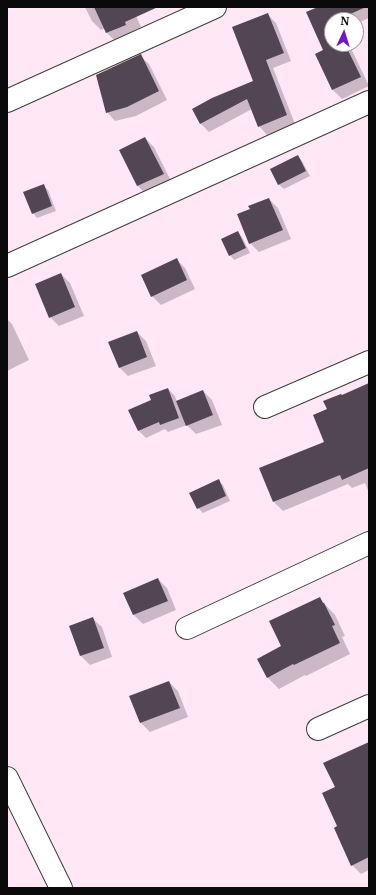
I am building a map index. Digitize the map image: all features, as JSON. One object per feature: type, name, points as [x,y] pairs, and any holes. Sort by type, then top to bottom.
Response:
[{"type":"street","points":[[7,101],[216,7]]},
{"type":"street","points":[[7,266],[369,102]]},
{"type":"street","points":[[265,408],[369,362]]},
{"type":"street","points":[[187,628],[369,543]]},
{"type":"street","points":[[318,729],[369,706]]},
{"type":"street","points":[[7,778],[61,888]]},
{"type":"building","points":[[94,7],[158,7],[125,22],[126,25],[106,33]]},
{"type":"building","points":[[318,7],[366,7],[355,12],[324,12],[324,52],[349,52],[361,77],[332,90],[315,54],[323,50],[306,12]]},
{"type":"building","points":[[268,13],[284,53],[266,60],[287,115],[258,127],[247,99],[200,124],[192,109],[212,98],[253,81],[232,27]]},
{"type":"building","points":[[141,54],[159,91],[127,107],[106,113],[96,75]]},
{"type":"building","points":[[145,137],[164,174],[137,186],[119,150]]},
{"type":"building","points":[[298,155],[306,171],[278,185],[270,169]]},
{"type":"building","points":[[44,184],[52,206],[32,214],[23,192]]},
{"type":"building","points":[[269,198],[283,230],[249,244],[237,214],[250,209],[248,206]]},
{"type":"building","points":[[238,231],[246,248],[229,256],[221,239]]},
{"type":"building","points":[[177,258],[187,280],[151,297],[141,275]]},
{"type":"building","points":[[61,273],[75,307],[49,318],[35,284]]},
{"type":"building","points":[[137,331],[147,357],[119,368],[108,342]]},
{"type":"building","points":[[369,383],[369,468],[342,480],[340,475],[273,502],[259,468],[324,442],[313,415],[327,409],[323,401],[341,394],[342,395]]},
{"type":"building","points":[[168,388],[179,418],[160,425],[159,422],[138,431],[128,410],[151,400],[149,395]]},
{"type":"building","points":[[203,390],[213,415],[186,426],[176,401]]},
{"type":"building","points":[[219,479],[226,496],[197,509],[189,493]]},
{"type":"building","points":[[158,578],[168,601],[133,615],[123,593]]},
{"type":"building","points":[[320,597],[335,625],[332,626],[340,643],[294,665],[293,664],[267,678],[257,659],[281,646],[269,621]]},
{"type":"building","points":[[93,617],[104,648],[80,656],[69,626]]},
{"type":"building","points":[[169,681],[180,708],[140,723],[129,696]]},
{"type":"building","points":[[369,742],[369,857],[351,866],[334,828],[337,826],[322,793],[335,787],[323,763]]}]
